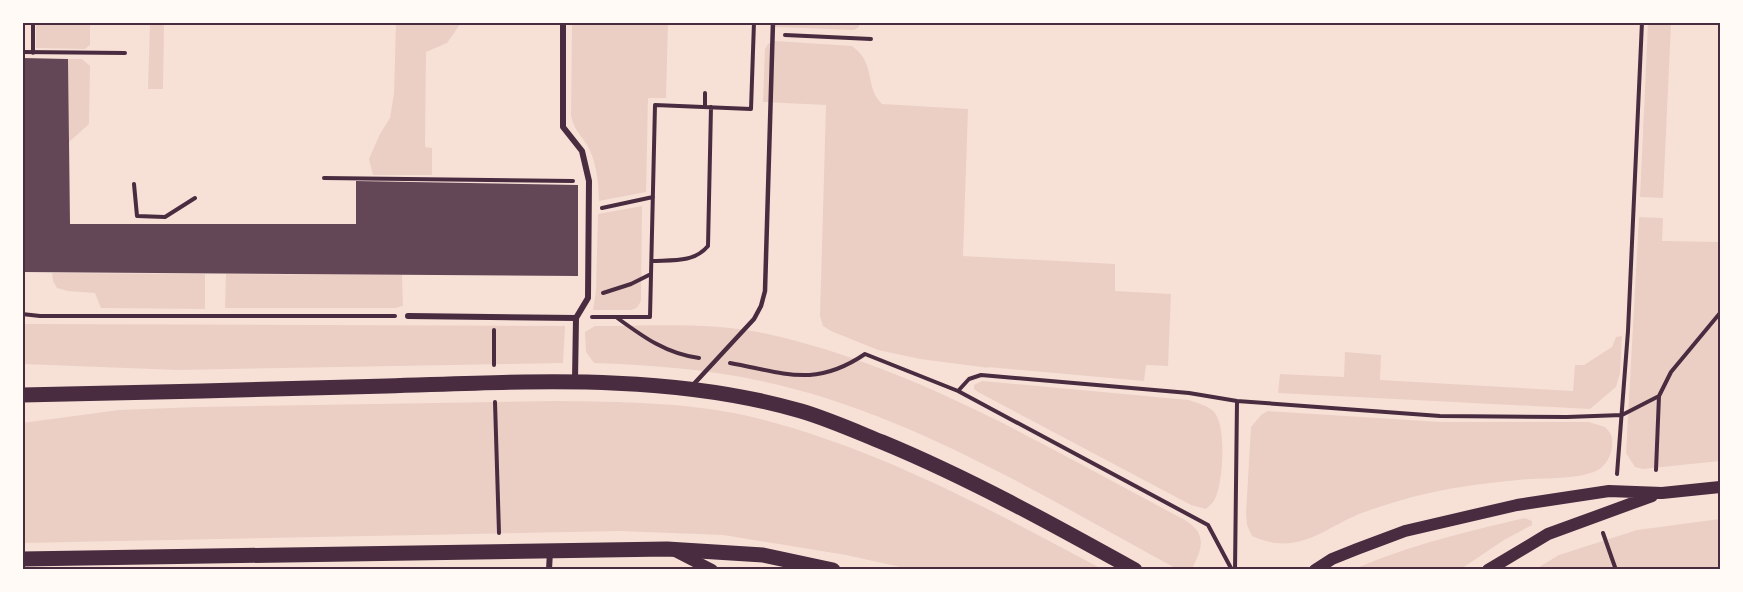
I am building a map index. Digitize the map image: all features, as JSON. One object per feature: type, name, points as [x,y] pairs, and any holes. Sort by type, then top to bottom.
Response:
[{"type":"main road","points":[[22,395],[495,383],[645,384],[690,388],[802,411],[852,429],[932,463],[1022,508],[1135,570]]},
{"type":"main road","points":[[1315,570],[1366,545],[1405,531],[1517,505],[1609,491],[1662,493],[1720,487]]},
{"type":"main road","points":[[1488,570],[1548,534],[1662,493]]},
{"type":"main road","points":[[22,559],[667,549],[763,555],[833,570]]},
{"type":"main road","points":[[667,549],[693,559],[712,570]]},
{"type":"street","points":[[563,22],[563,127],[582,151],[589,181],[588,298],[576,318],[575,383]]},
{"type":"street","points":[[408,316],[576,318]]},
{"type":"street","points":[[549,570],[550,550]]},
{"type":"lane","points":[[690,388],[754,319],[765,291],[773,22]]},
{"type":"path","points":[[33,22],[33,53]]},
{"type":"path","points":[[576,318],[650,317],[655,105],[752,109],[754,22]]},
{"type":"path","points":[[1617,475],[1628,331],[1642,22]]},
{"type":"path","points":[[773,34],[872,39]]},
{"type":"path","points":[[22,52],[125,53]]},
{"type":"path","points":[[705,93],[705,107]]},
{"type":"path","points":[[652,261],[691,258],[701,255],[708,246],[711,107]]},
{"type":"path","points":[[324,178],[589,181]]},
{"type":"path","points":[[134,184],[137,216],[165,217],[195,198]]},
{"type":"path","points":[[589,210],[653,197]]},
{"type":"path","points":[[588,298],[631,284],[651,273]]},
{"type":"path","points":[[1656,470],[1659,396],[1671,372],[1720,313]]},
{"type":"path","points":[[22,314],[40,316],[408,316]]},
{"type":"path","points":[[493,316],[499,551]]},
{"type":"path","points":[[866,354],[958,391],[1208,525],[1233,570]]},
{"type":"path","points":[[958,391],[969,379],[981,375],[1178,392],[1237,401],[1440,416],[1568,417],[1622,415],[1659,396]]},
{"type":"path","points":[[1233,570],[1237,401]]},
{"type":"path","points":[[1602,532],[1616,570]]},
{"type":"shaded area","points":[[36,23],[90,23],[90,45],[85,49],[36,48]]},
{"type":"shaded area","points":[[150,23],[164,23],[163,89],[148,89]]},
{"type":"shaded area","points":[[396,23],[461,23],[447,43],[426,52],[425,147],[432,148],[432,175],[373,175],[369,159],[390,118],[394,94]]},
{"type":"shaded area","points":[[572,23],[668,23],[666,98],[648,98],[646,192],[599,201],[593,158],[575,127],[571,115]]},
{"type":"shaded area","points":[[768,23],[859,23],[859,27],[854,30],[775,27]]},
{"type":"shaded area","points":[[1648,23],[1671,23],[1663,198],[1640,197]]},
{"type":"shaded area","points":[[775,41],[852,46],[865,60],[873,90],[882,104],[968,109],[963,256],[1115,264],[1115,291],[1171,294],[1168,366],[1146,365],[1144,381],[987,367],[989,368],[920,359],[878,350],[823,326],[820,316],[826,105],[763,102],[765,49],[768,44]]},
{"type":"shaded area","points":[[68,59],[82,59],[90,66],[89,124],[69,142]]},
{"type":"shaded area","points":[[642,206],[641,300],[636,308],[631,310],[593,310],[596,291],[598,214]]},
{"type":"shaded area","points":[[1639,217],[1663,218],[1662,241],[1720,242],[1720,461],[1643,469],[1635,467],[1626,453]]},
{"type":"shaded area","points":[[52,273],[205,274],[205,309],[101,308],[95,293],[57,288]]},
{"type":"shaded area","points":[[226,274],[402,275],[403,306],[395,308],[225,308]]},
{"type":"shaded area","points":[[22,324],[565,326],[563,363],[178,370],[23,364]]},
{"type":"shaded area","points":[[677,325],[739,329],[815,346],[870,365],[978,411],[1185,520],[1200,536],[1198,555],[1192,569],[1177,569],[1027,486],[975,460],[870,413],[816,395],[720,373],[657,366],[594,363],[586,352],[585,332],[595,326]]},
{"type":"shaded area","points":[[1622,336],[1620,373],[1616,387],[1590,409],[1278,393],[1280,374],[1344,377],[1345,352],[1381,355],[1380,380],[1573,391],[1575,365],[1584,365],[1612,347],[1616,337]]},
{"type":"shaded area","points":[[982,381],[1189,400],[1206,406],[1214,412],[1221,429],[1222,468],[1215,499],[1206,509],[1191,505],[978,392],[974,389],[974,385]]},
{"type":"shaded area","points":[[558,401],[701,408],[748,416],[795,429],[841,444],[930,481],[1102,569],[909,569],[846,555],[723,535],[620,531],[23,543],[22,423],[119,410]]},
{"type":"shaded area","points":[[1268,411],[1441,422],[1589,422],[1605,427],[1612,437],[1612,449],[1603,467],[1594,472],[1570,477],[1491,483],[1425,494],[1359,514],[1308,539],[1282,543],[1252,536],[1247,525],[1251,427],[1262,414]]},
{"type":"shaded area","points":[[1525,518],[1532,521],[1532,525],[1504,540],[1461,569],[1354,569],[1417,546]]},
{"type":"shaded area","points":[[1720,519],[1720,569],[1534,570],[1559,555],[1637,530]]},
{"type":"building","points":[[22,58],[68,59],[70,224],[356,224],[356,181],[578,185],[578,276],[22,272]]}]
